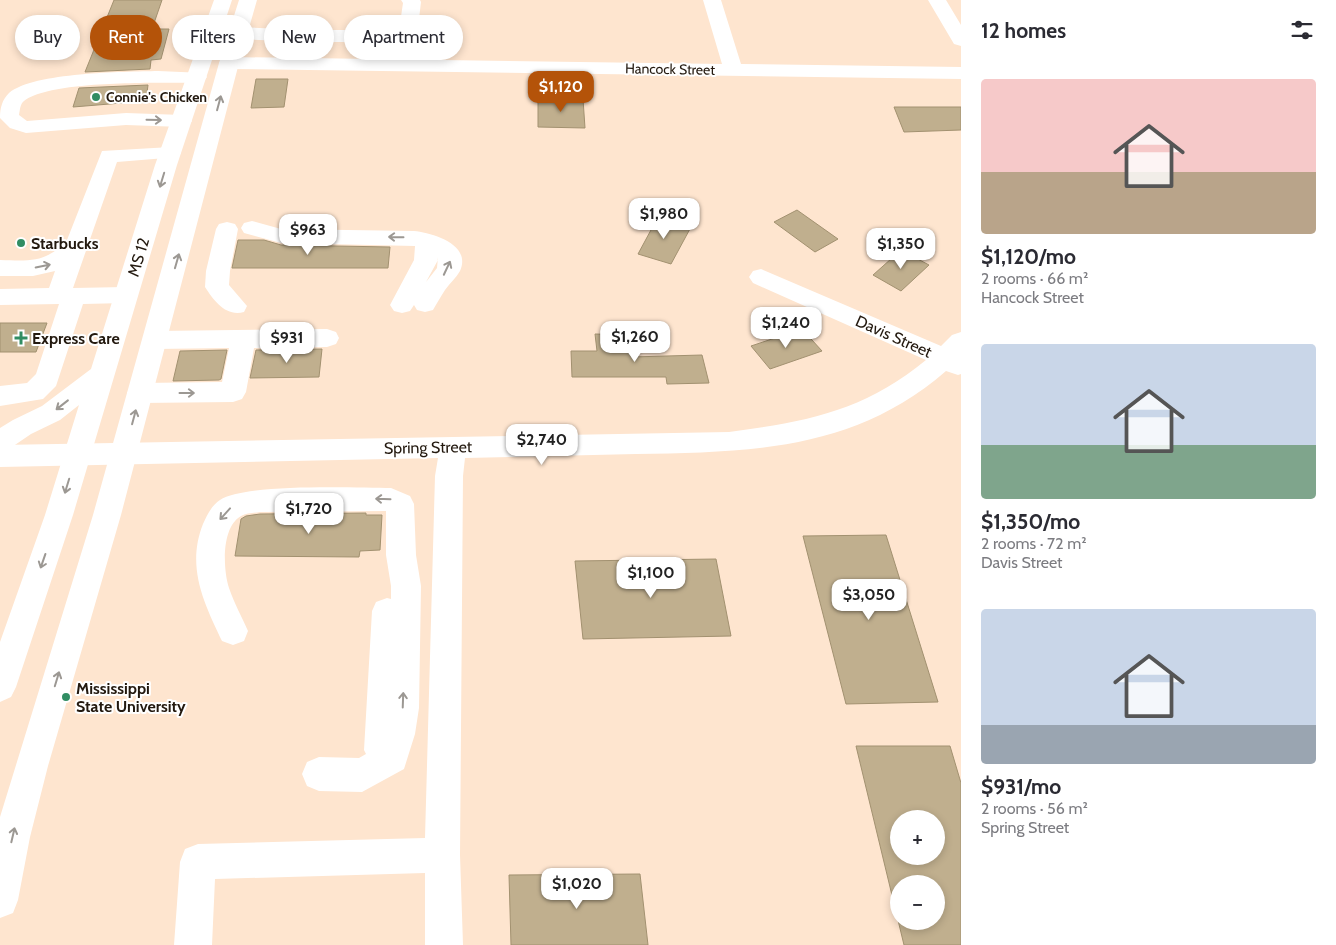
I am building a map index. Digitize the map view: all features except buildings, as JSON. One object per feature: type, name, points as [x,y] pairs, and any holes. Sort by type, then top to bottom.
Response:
[{"type":"main road","points":[[243,15],[248,0]]},
{"type":"main road","points":[[410,0],[412,2],[410,15]]},
{"type":"main road","points":[[712,0],[733,69]]},
{"type":"main road","points":[[937,0],[961,40]]},
{"type":"main road","points":[[254,34],[344,36]]},
{"type":"main road","name":"MS 12","points":[[0,688],[58,515],[171,153],[203,60]]},
{"type":"main road","points":[[222,60],[229,63]]},
{"type":"main road","points":[[0,900],[12,837],[31,766],[124,454],[230,60]]},
{"type":"main road","points":[[413,60],[414,65]]},
{"type":"main road","name":"Hancock Street","points":[[229,63],[961,73]]},
{"type":"main road","points":[[126,119],[107,114],[42,120],[24,116],[19,111],[20,104],[28,97],[43,91],[122,85],[161,77]]},
{"type":"main road","points":[[26,127],[17,124],[10,116],[10,105],[17,96],[29,89],[72,82],[197,77]]},
{"type":"main road","points":[[0,130],[126,119],[182,121]]},
{"type":"main road","points":[[0,396],[15,396],[34,392],[47,379],[78,242],[109,156],[171,153]]},
{"type":"main road","points":[[252,228],[281,236],[414,238],[440,245],[447,252],[451,261],[448,271],[439,281],[425,304]]},
{"type":"main road","points":[[228,229],[218,271],[217,287],[235,306]]},
{"type":"main road","points":[[402,304],[426,260],[426,240]]},
{"type":"main road","points":[[0,268],[43,268],[66,257],[78,242]]},
{"type":"main road","name":"Davis Street","points":[[760,277],[956,356]]},
{"type":"main road","points":[[0,297],[126,295]]},
{"type":"main road","points":[[155,340],[327,338]]},
{"type":"main road","points":[[140,393],[233,392],[243,339]]},
{"type":"main road","name":"Spring Street","points":[[0,456],[729,442],[795,433],[847,419],[896,396],[956,356]]},
{"type":"main road","points":[[0,442],[22,427],[51,413],[101,375]]},
{"type":"main road","points":[[444,945],[442,856],[449,476],[453,447]]},
{"type":"main road","points":[[233,630],[213,586],[210,572],[210,557],[220,517],[229,509],[238,504],[260,501],[391,499],[400,504],[402,517],[400,541],[388,585],[380,764],[362,775],[319,774]]},
{"type":"main road","points":[[193,945],[198,862],[442,856]]},
{"type":"place","name":"Connie's Chicken","points":[[96,97]]},
{"type":"place","name":"Starbucks","points":[[21,243]]},
{"type":"place","name":"Express Care","points":[[21,338]]},
{"type":"place","name":"Mississippi State University","points":[[66,697]]}]
